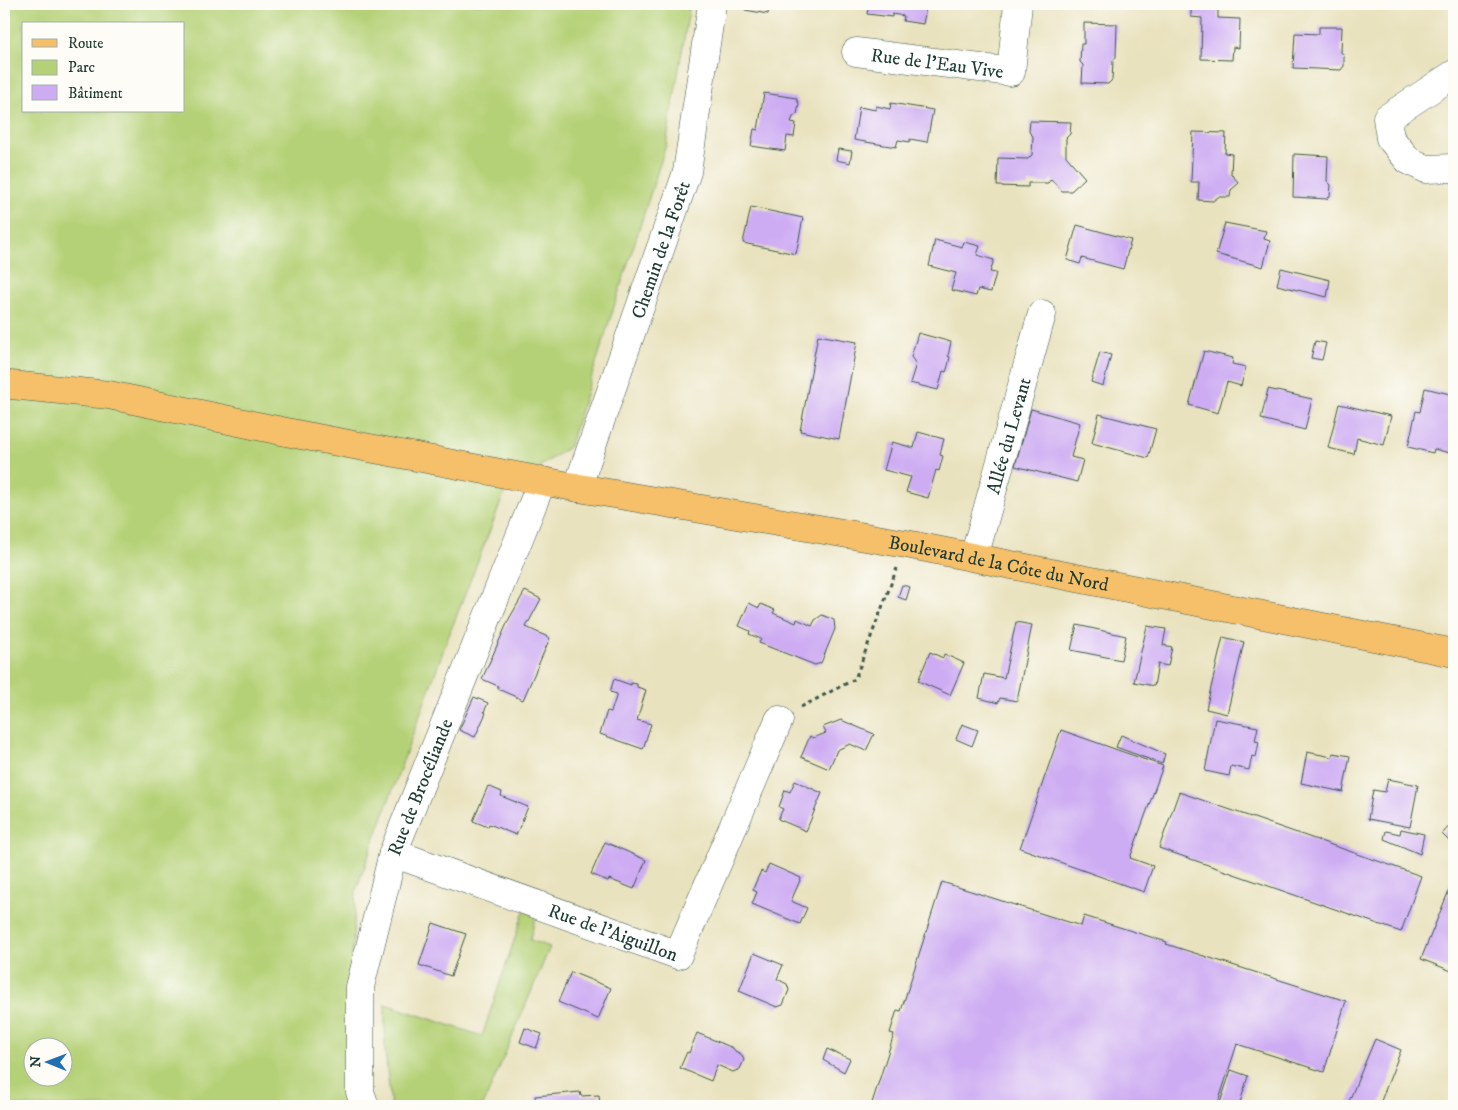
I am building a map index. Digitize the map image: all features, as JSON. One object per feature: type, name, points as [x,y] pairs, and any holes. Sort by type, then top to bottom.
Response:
[{"type":"main road","name":"Boulevard de la Côte du Nord","points":[[4,385],[109,395],[296,434],[579,488],[974,557],[1454,653]]},
{"type":"street","name":"Chemin de la Forêt","points":[[579,488],[584,467],[687,172],[712,4]]},
{"type":"street","name":"Rue de l'Eau Vive","points":[[856,52],[1011,72],[1018,4]]},
{"type":"street","points":[[1454,74],[1387,118],[1390,138],[1408,160],[1426,169],[1454,168]]},
{"type":"street","name":"Allée du Levant","points":[[974,557],[1042,314]]},
{"type":"street","name":"Rue de Brocéliande","points":[[365,1106],[360,1092],[360,987],[393,852],[542,481]]},
{"type":"street","name":"Rue de l'Aiguillon","points":[[393,852],[678,955],[779,720]]},
{"type":"path","points":[[779,720],[855,679],[906,544]]},
{"type":"green space","points":[[4,4],[690,4],[666,145],[569,447],[506,489],[449,635],[356,890],[343,1106],[4,1106]]},
{"type":"green space","points":[[524,911],[536,916],[530,940],[550,947],[483,1106],[391,1106],[385,1051],[385,1004],[482,1036]]},
{"type":"building","points":[[746,4],[769,4],[768,14],[745,10]]},
{"type":"building","points":[[869,4],[927,4],[923,24],[903,21],[904,16],[892,14],[892,17],[867,14]]},
{"type":"building","points":[[1191,4],[1218,4],[1218,18],[1240,19],[1239,48],[1233,47],[1232,60],[1201,59],[1202,18],[1191,17]]},
{"type":"building","points":[[1084,23],[1117,24],[1116,57],[1113,61],[1112,80],[1108,84],[1082,83],[1083,65],[1080,62],[1081,44],[1084,44]]},
{"type":"building","points":[[1319,27],[1342,27],[1341,52],[1344,56],[1344,66],[1341,70],[1293,68],[1295,33],[1319,34]]},
{"type":"building","points":[[764,93],[796,98],[799,104],[797,114],[791,122],[796,123],[794,137],[787,136],[785,151],[751,146],[754,129],[758,130]]},
{"type":"building","points":[[891,103],[933,110],[927,142],[910,139],[910,142],[898,140],[896,147],[854,140],[859,107],[876,110],[876,106],[890,109]]},
{"type":"building","points":[[1030,121],[1071,122],[1070,134],[1066,138],[1066,156],[1085,178],[1071,191],[1062,191],[1051,179],[1048,183],[1028,183],[1028,187],[997,186],[998,158],[1028,159],[1032,155],[1033,136],[1029,132]]},
{"type":"building","points":[[1193,132],[1226,133],[1225,153],[1232,154],[1231,174],[1239,183],[1231,190],[1230,197],[1218,197],[1213,201],[1198,200],[1199,182],[1191,182]]},
{"type":"building","points":[[838,149],[852,151],[850,163],[836,160]]},
{"type":"building","points":[[1294,154],[1328,156],[1327,181],[1331,185],[1330,196],[1327,199],[1293,197]]},
{"type":"building","points":[[751,207],[803,218],[796,254],[743,243]]},
{"type":"building","points":[[1225,223],[1266,231],[1264,239],[1270,241],[1263,267],[1216,254]]},
{"type":"building","points":[[1077,225],[1131,240],[1123,269],[1082,258],[1080,264],[1067,260]]},
{"type":"building","points":[[935,240],[962,247],[964,242],[980,246],[977,255],[994,260],[990,272],[996,273],[991,292],[978,289],[976,296],[951,290],[956,273],[929,266]]},
{"type":"building","points":[[1281,268],[1330,280],[1327,297],[1277,285]]},
{"type":"building","points":[[918,333],[951,342],[948,366],[946,372],[943,371],[938,390],[910,383],[916,364],[911,357]]},
{"type":"building","points":[[818,335],[857,342],[839,439],[800,431]]},
{"type":"building","points":[[1315,341],[1326,343],[1322,360],[1311,358]]},
{"type":"building","points":[[1204,351],[1233,358],[1232,364],[1246,367],[1241,386],[1227,382],[1218,413],[1189,405]]},
{"type":"building","points":[[1100,352],[1111,355],[1103,386],[1091,382]]},
{"type":"building","points":[[1425,388],[1454,395],[1454,454],[1434,449],[1433,453],[1408,447],[1416,411],[1420,412]]},
{"type":"building","points":[[1268,389],[1312,399],[1305,430],[1261,419]]},
{"type":"building","points":[[1339,404],[1391,416],[1384,445],[1357,438],[1354,454],[1328,448]]},
{"type":"building","points":[[1031,409],[1080,423],[1071,457],[1083,460],[1077,482],[1015,466]]},
{"type":"building","points":[[1099,414],[1156,429],[1148,458],[1092,443]]},
{"type":"building","points":[[918,432],[944,439],[940,455],[943,456],[939,471],[936,470],[928,498],[906,492],[911,477],[884,470],[892,442],[914,448]]},
{"type":"building","points":[[902,585],[910,587],[906,600],[898,597]]},
{"type":"building","points":[[525,591],[541,599],[526,627],[550,638],[523,700],[498,689],[498,686],[482,679],[509,619]]},
{"type":"building","points":[[749,603],[759,608],[761,604],[775,610],[773,613],[796,623],[797,619],[812,626],[815,620],[822,615],[834,620],[835,629],[821,663],[815,665],[759,643],[761,639],[749,634],[750,631],[739,626]]},
{"type":"building","points":[[1016,622],[1032,625],[1017,701],[1000,698],[998,703],[979,698],[984,674],[1004,678]]},
{"type":"building","points":[[1077,625],[1126,636],[1121,660],[1071,650]]},
{"type":"building","points":[[1147,626],[1166,629],[1163,645],[1172,647],[1168,666],[1158,664],[1154,686],[1134,682]]},
{"type":"building","points":[[1223,637],[1244,642],[1227,714],[1206,709]]},
{"type":"building","points":[[930,652],[943,658],[944,654],[964,663],[950,695],[918,681]]},
{"type":"building","points":[[614,679],[631,685],[631,683],[637,684],[637,687],[646,690],[637,720],[651,724],[643,749],[600,734],[607,711],[611,712],[617,694],[610,692]]},
{"type":"building","points":[[474,697],[488,703],[484,712],[486,713],[475,737],[459,730]]},
{"type":"building","points":[[1215,719],[1258,727],[1255,741],[1259,742],[1256,757],[1252,756],[1249,770],[1231,766],[1229,776],[1205,771]]},
{"type":"building","points":[[841,720],[874,734],[866,751],[850,744],[837,750],[829,769],[801,757],[810,736],[813,738],[826,733],[823,727]]},
{"type":"building","points":[[962,724],[978,730],[972,746],[956,739]]},
{"type":"building","points":[[1061,730],[1163,766],[1130,858],[1153,866],[1144,892],[1020,848]]},
{"type":"building","points":[[1121,735],[1165,754],[1162,764],[1116,747]]},
{"type":"building","points":[[1307,752],[1332,757],[1333,753],[1350,756],[1343,792],[1301,783]]},
{"type":"building","points":[[1388,779],[1418,785],[1410,827],[1368,819],[1373,790],[1385,792]]},
{"type":"building","points":[[795,781],[822,793],[806,831],[778,819],[783,809],[779,807],[785,790],[790,792]]},
{"type":"building","points":[[488,786],[502,792],[501,796],[528,807],[516,835],[489,824],[488,827],[473,821]]},
{"type":"building","points":[[1179,792],[1421,876],[1401,932],[1159,848]]},
{"type":"building","points":[[1454,821],[1454,846],[1442,834]]},
{"type":"building","points":[[1401,829],[1424,834],[1420,854],[1384,839],[1386,831],[1400,834]]},
{"type":"building","points":[[605,842],[646,860],[634,889],[591,874]]},
{"type":"building","points":[[769,864],[801,878],[791,901],[807,908],[800,924],[752,904],[757,892],[753,890],[755,884],[761,871],[765,873]]},
{"type":"building","points":[[1454,878],[1454,972],[1421,959]]},
{"type":"building","points":[[942,882],[1081,926],[1084,916],[1346,1001],[1324,1072],[1237,1044],[1217,1106],[871,1106],[894,1034],[890,1033],[897,1010],[901,1011]]},
{"type":"building","points":[[433,923],[466,934],[451,976],[419,965]]},
{"type":"building","points":[[754,953],[783,965],[777,979],[787,984],[789,990],[783,1005],[777,1007],[739,991]]},
{"type":"building","points":[[571,972],[611,988],[598,1019],[558,1002]]},
{"type":"building","points":[[525,1028],[542,1034],[536,1048],[520,1042]]},
{"type":"building","points":[[697,1033],[733,1048],[741,1054],[744,1060],[740,1069],[733,1072],[717,1065],[711,1081],[680,1068],[687,1052],[689,1053]]},
{"type":"building","points":[[1375,1039],[1401,1050],[1379,1106],[1347,1106]]},
{"type":"building","points":[[827,1049],[850,1059],[844,1072],[823,1060]]},
{"type":"building","points":[[1231,1070],[1248,1076],[1239,1106],[1219,1106]]},
{"type":"building","points":[[580,1092],[581,1096],[599,1095],[600,1106],[536,1106],[535,1096]]}]
